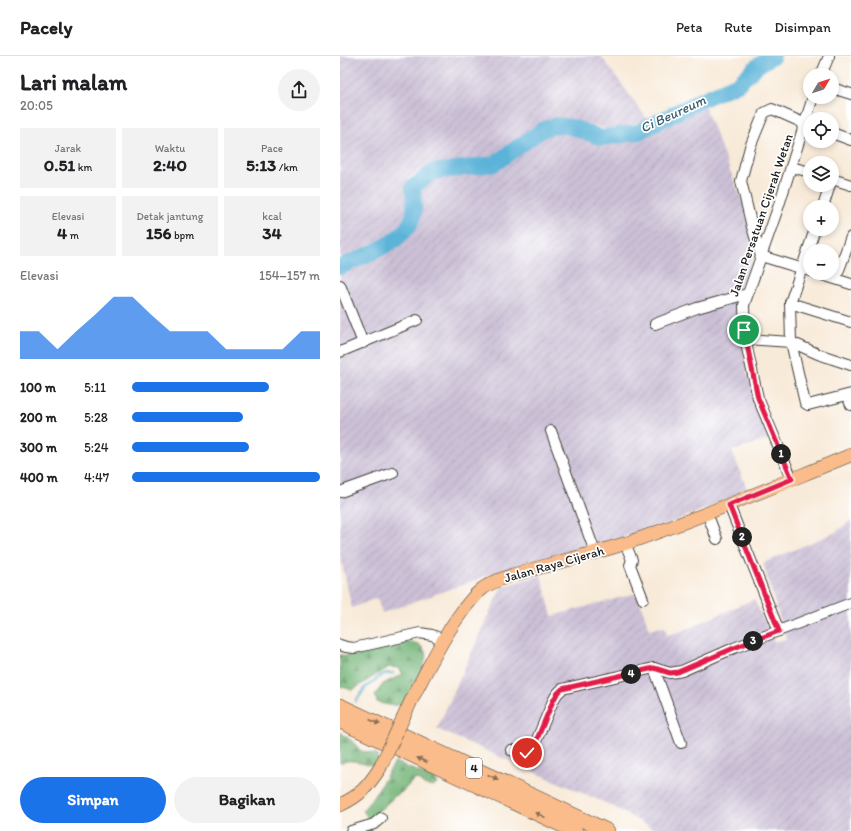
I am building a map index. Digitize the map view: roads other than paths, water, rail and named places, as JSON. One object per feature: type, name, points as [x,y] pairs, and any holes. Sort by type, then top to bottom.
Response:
[{"type":"highway","name":"4","points":[[340,706],[607,831]]},
{"type":"highway","name":"4","points":[[340,721],[575,831]]},
{"type":"main road","name":"Jalan Raya Cijerah","points":[[340,805],[352,800],[369,785],[380,768],[442,639],[472,598],[482,589],[495,581],[512,575],[625,543],[707,514],[851,455]]},
{"type":"street","points":[[824,68],[829,56]]},
{"type":"street","points":[[839,90],[851,94]]},
{"type":"street","points":[[803,123],[772,109],[767,110],[764,113],[750,147],[742,181],[752,227],[761,256],[803,269]]},
{"type":"street","name":"Jalan Persatuan Cijerah Wetan","points":[[792,479],[758,398],[746,339],[743,311],[747,294],[803,136]]},
{"type":"street","points":[[839,136],[851,140]]},
{"type":"street","points":[[791,167],[803,170]]},
{"type":"street","points":[[839,181],[851,185]]},
{"type":"street","points":[[839,270],[851,237]]},
{"type":"street","points":[[803,276],[790,303],[790,342],[803,401],[808,405],[850,398]]},
{"type":"street","points":[[839,279],[851,284]]},
{"type":"street","points":[[340,285],[363,343]]},
{"type":"street","points":[[655,324],[697,308],[747,294]]},
{"type":"street","points":[[790,303],[851,322]]},
{"type":"street","points":[[340,352],[417,320]]},
{"type":"street","points":[[746,339],[790,342],[818,354],[851,365]]},
{"type":"street","points":[[551,431],[595,552]]},
{"type":"street","points":[[340,492],[393,473]]},
{"type":"street","points":[[729,505],[779,631]]},
{"type":"street","points":[[707,514],[717,539]]},
{"type":"street","points":[[625,543],[632,562],[630,565],[642,599]]},
{"type":"street","points":[[511,750],[527,753],[532,751],[553,701],[562,689],[654,668],[670,673],[678,672],[734,648],[851,603]]},
{"type":"street","points":[[340,645],[346,648],[354,648],[420,633],[432,635],[442,639]]},
{"type":"street","points":[[654,668],[681,743]]},
{"type":"street","points":[[350,831],[374,824],[381,818]]},
{"type":"waterway","name":"Ci Beureum","points":[[340,267],[384,246],[404,232],[411,222],[414,212],[413,187],[433,172],[494,164],[542,130],[556,125],[572,127],[602,138],[638,132],[703,99],[738,84],[757,66],[773,56]]},
{"type":"waterway","points":[[356,701],[365,688],[383,674],[393,673]]}]
